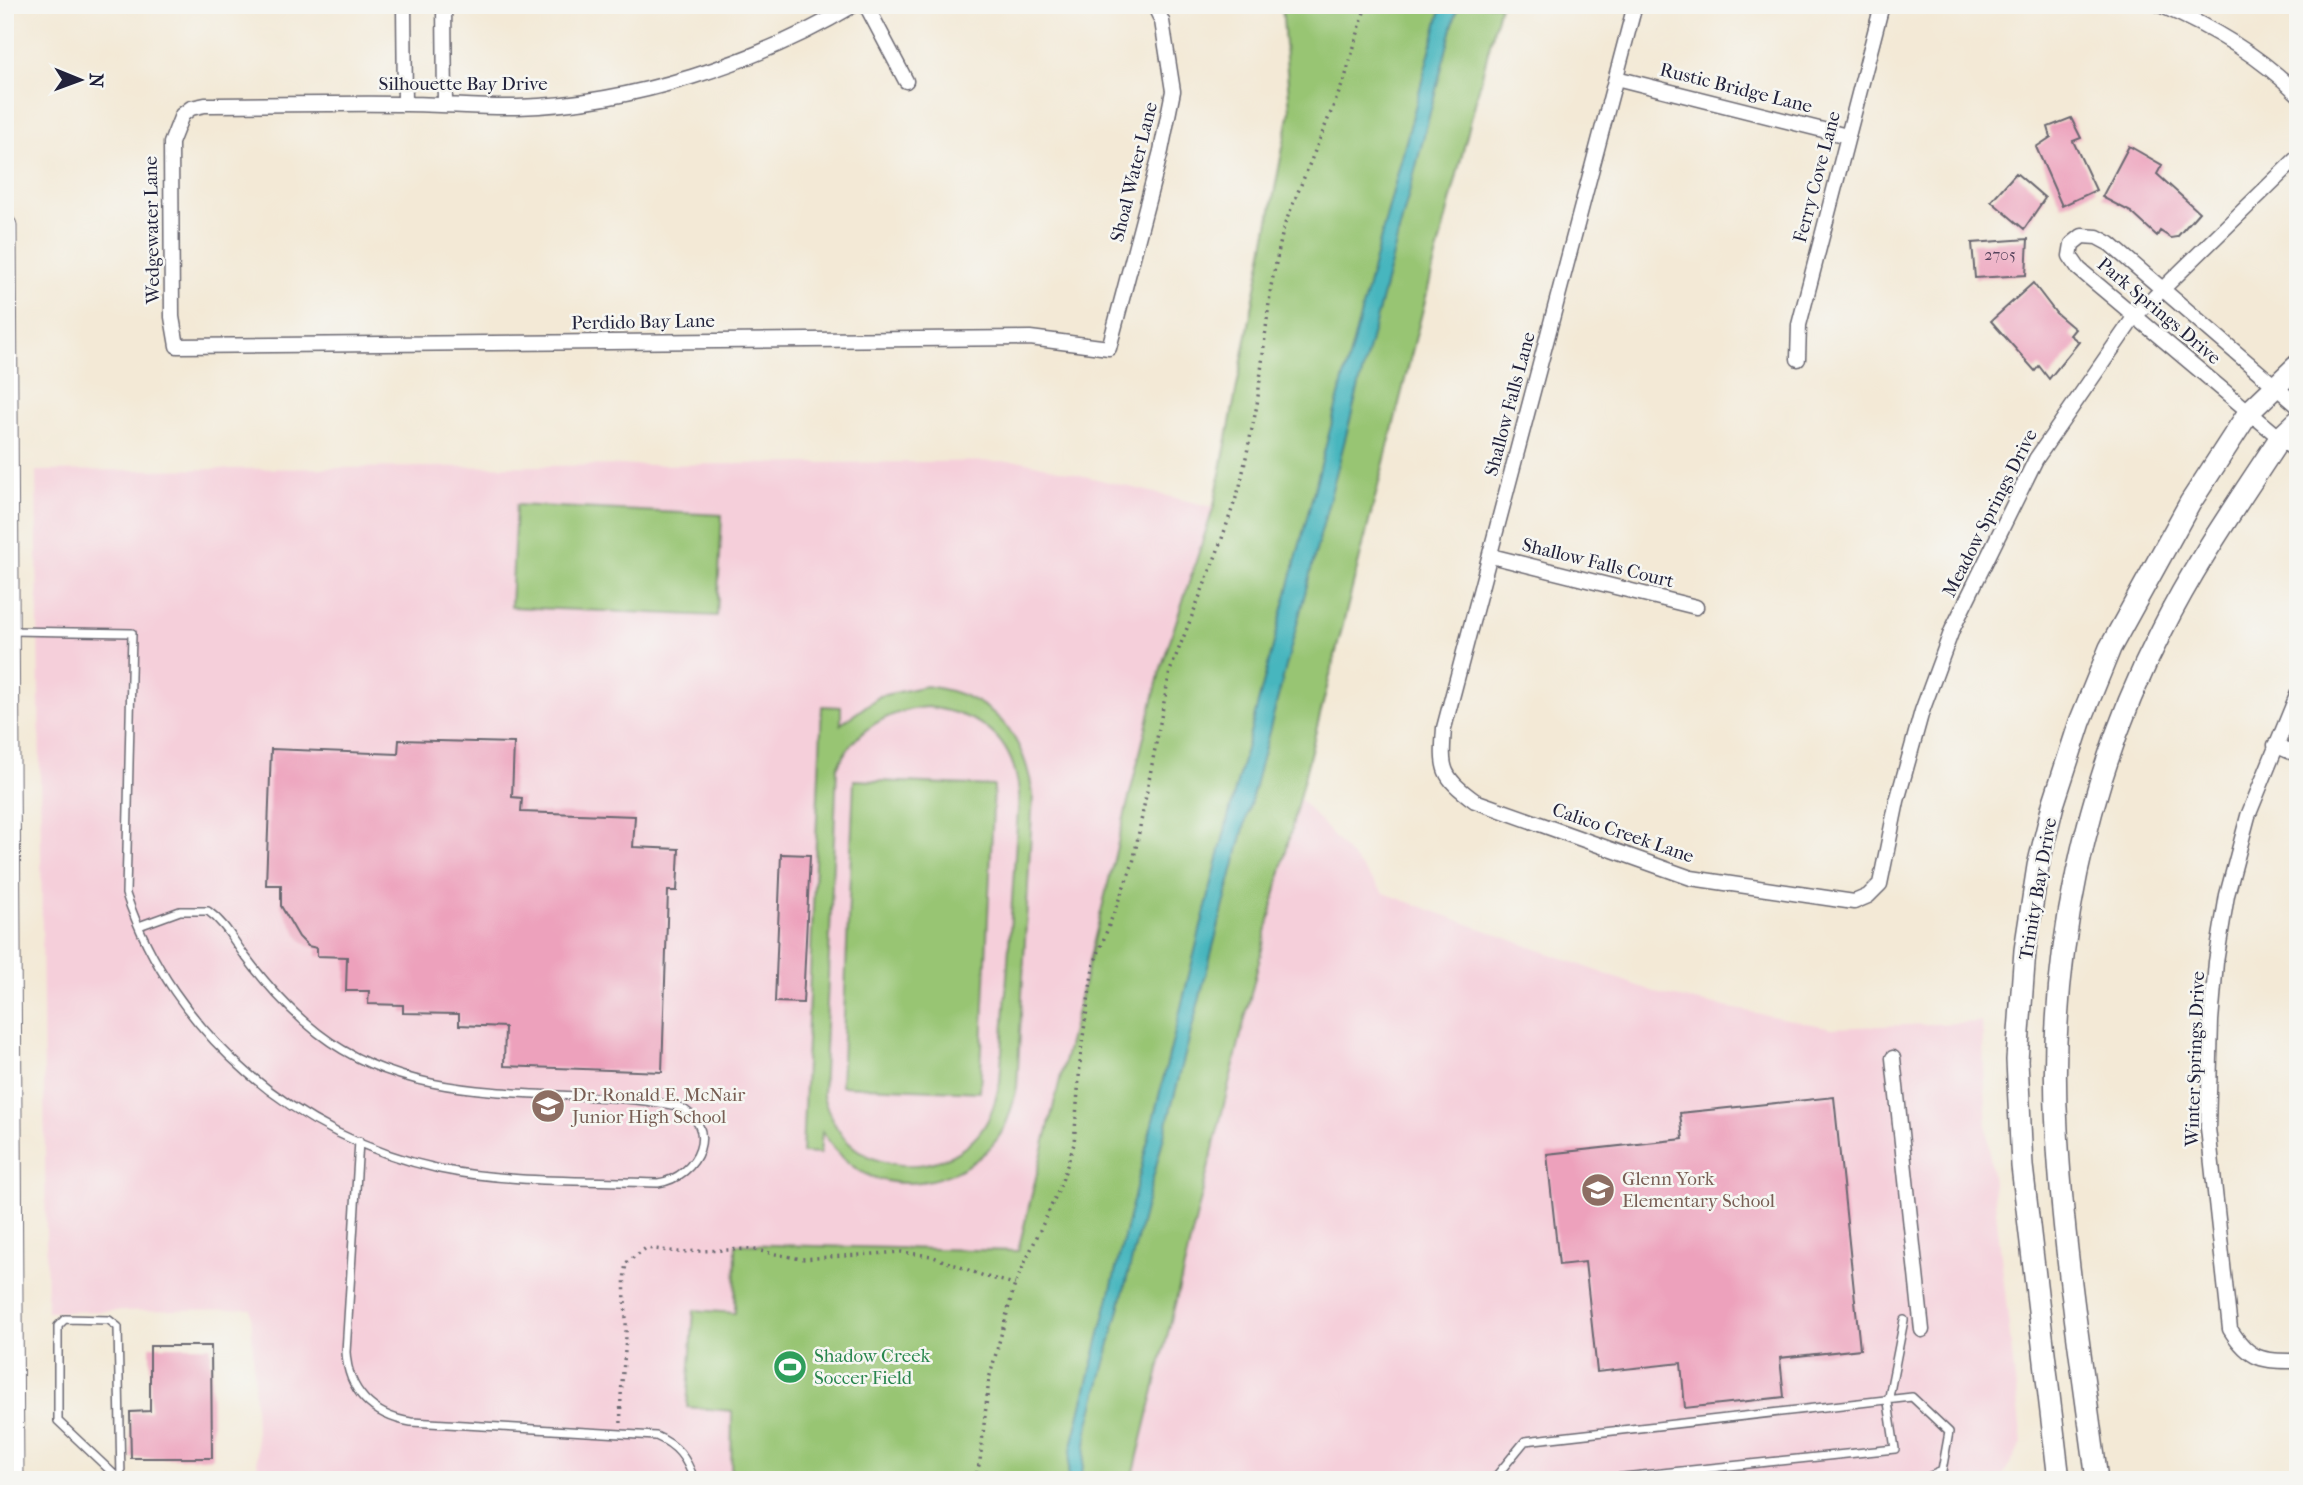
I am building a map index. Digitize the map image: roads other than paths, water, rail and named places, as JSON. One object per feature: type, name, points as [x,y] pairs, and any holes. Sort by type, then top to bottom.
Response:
[{"type":"main road","points":[[5,226],[8,1344],[12,1480]]},
{"type":"street","points":[[404,5],[405,104]]},
{"type":"street","points":[[444,5],[445,105]]},
{"type":"street","name":"Silhouette Bay Drive","points":[[182,115],[191,108],[205,105],[405,104],[519,107],[597,98],[676,80],[749,58],[812,30],[854,5]]},
{"type":"street","points":[[866,5],[906,81]]},
{"type":"street","name":"Shoal Water Lane","points":[[1109,348],[1161,151],[1173,91],[1161,21],[1154,5]]},
{"type":"street","name":"Shallow Falls Lane","points":[[1475,801],[1449,782],[1442,758],[1444,728],[1634,5]]},
{"type":"street","name":"Ferry Cove Lane","points":[[1798,359],[1798,326],[1882,5]]},
{"type":"street","points":[[2160,5],[2232,43],[2280,76],[2298,94]]},
{"type":"street","name":"Rustic Bridge Lane","points":[[1616,78],[1847,136]]},
{"type":"street","name":"Wedgewater Lane","points":[[177,346],[172,317],[171,143],[182,115]]},
{"type":"street","name":"Meadow Springs Drive","points":[[1880,884],[1904,776],[1922,711],[1952,630],[2036,459],[2135,316],[2298,157]]},
{"type":"street","name":"Park Springs Drive","points":[[2298,406],[2110,244],[2097,237],[2082,236],[2072,244],[2070,256],[2079,269],[2298,453]]},
{"type":"street","name":"Perdido Bay Lane","points":[[177,346],[1030,338],[1109,348]]},
{"type":"street","name":"Trinity Bay Drive","points":[[2059,1480],[2022,1166],[2017,1060],[2025,950],[2038,866],[2057,793],[2110,648],[2190,503],[2249,412],[2298,365]]},
{"type":"street","name":"Trinity Bay Drive","points":[[2097,1480],[2057,1129],[2056,1061],[2061,969],[2080,866],[2099,787],[2161,632],[2199,562],[2280,438],[2298,421]]},
{"type":"street","name":"Shallow Falls Court","points":[[1491,556],[1696,607]]},
{"type":"street","name":"Winter Springs Drive","points":[[2298,694],[2248,816],[2227,895],[2211,1020],[2208,1128],[2230,1329],[2243,1350],[2264,1361],[2298,1361]]},
{"type":"street","points":[[2275,746],[2298,755]]},
{"type":"street","name":"Calico Creek Lane","points":[[1475,801],[1691,878],[1854,902],[1868,896],[1880,884]]},
{"type":"street","points":[[1893,1058],[1922,1330]]},
{"type":"lane","points":[[6,631],[132,633],[125,894],[139,926],[160,971],[206,1033],[233,1062],[273,1095],[390,1155],[453,1171],[658,1183],[687,1172],[700,1153],[701,1144],[695,1121],[686,1110],[677,1106],[456,1088],[385,1069],[337,1046],[296,1014],[260,976],[225,926],[208,911],[201,908],[180,911],[139,926]]},
{"type":"lane","points":[[359,1141],[346,1352],[351,1379],[365,1401],[384,1415],[411,1422],[643,1433],[667,1441],[686,1460],[694,1480]]},
{"type":"lane","points":[[65,1319],[109,1320],[118,1326],[121,1480],[58,1421],[58,1326],[65,1319]]},
{"type":"lane","points":[[1594,1480],[1895,1449],[1888,1402],[1904,1320]]},
{"type":"lane","points":[[1493,1480],[1525,1441],[1888,1402],[1912,1397],[1949,1432],[1942,1471],[1921,1480]]},
{"type":"water","points":[[1442,5],[1458,5],[1089,1424],[1081,1480],[1067,1480],[1071,1450],[1233,798]]},
{"type":"place","name":"Dr. Ronald E. McNair Junior High School","points":[[548,1106]]},
{"type":"place","name":"Glenn York Elementary School","points":[[1598,1190]]},
{"type":"place","name":"Shadow Creek Soccer Field","points":[[790,1367]]}]
